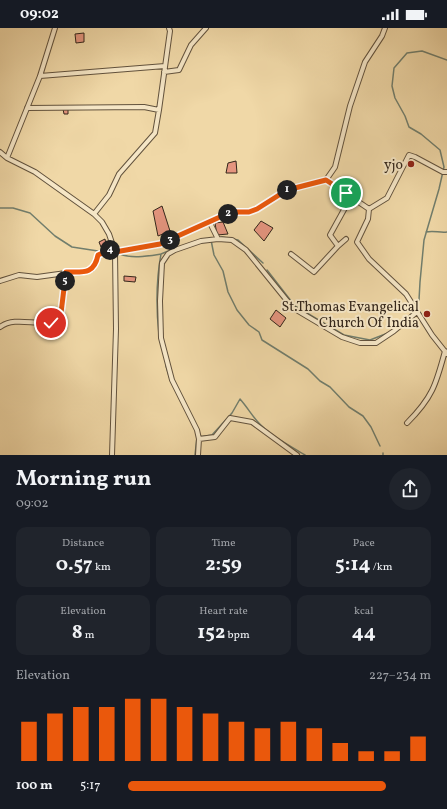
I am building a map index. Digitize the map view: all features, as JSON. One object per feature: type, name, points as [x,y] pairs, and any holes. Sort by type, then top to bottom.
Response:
[{"type":"street","points":[[7,158],[40,76],[55,28]]},
{"type":"street","points":[[94,214],[109,195],[119,174],[155,133],[170,31],[169,28]]},
{"type":"street","points":[[164,72],[179,70],[191,45],[206,28]]},
{"type":"street","points":[[0,281],[19,275],[37,277],[66,272],[84,272],[92,269],[98,255],[115,250],[160,244],[210,223],[231,212],[249,212],[257,209],[287,190],[326,180],[335,167],[350,106],[365,62],[382,36],[385,28]]},
{"type":"street","points":[[40,76],[165,66]]},
{"type":"street","points":[[27,108],[144,107],[159,110]]},
{"type":"street","points":[[0,152],[7,158],[35,172],[94,214],[102,222],[109,234],[115,250],[116,344],[112,455]]},
{"type":"street","points":[[407,423],[428,399],[437,381],[446,352],[432,335],[406,294],[369,259],[357,242],[368,219],[369,210],[387,198],[409,155],[415,156],[443,172],[447,172]]},
{"type":"street","points":[[326,180],[369,210]]},
{"type":"street","points":[[338,246],[330,235],[351,197]]},
{"type":"street","points":[[210,223],[216,239]]},
{"type":"street","points":[[291,254],[314,272],[346,239]]},
{"type":"street","points":[[198,455],[199,437],[172,380],[161,338],[160,301],[162,263],[164,257],[175,250],[208,240],[232,240],[246,250],[293,308],[342,337],[360,343],[376,343],[394,331],[417,312]]},
{"type":"street","points":[[0,327],[3,324],[16,322],[41,324],[51,323],[57,320],[61,313],[66,272]]},
{"type":"street","points":[[199,437],[215,438],[230,418],[252,422],[298,455]]},
{"type":"building","points":[[84,33],[84,42],[76,43],[75,34]]},
{"type":"building","points":[[63,109],[68,109],[68,114],[64,114]]},
{"type":"building","points":[[236,161],[237,173],[226,173],[228,163]]},
{"type":"building","points":[[162,206],[170,231],[158,236],[153,211]]},
{"type":"building","points":[[261,221],[273,228],[264,241],[254,230]]},
{"type":"building","points":[[223,222],[228,234],[217,235],[215,223]]},
{"type":"building","points":[[105,239],[106,245],[101,247],[99,242]]},
{"type":"building","points":[[124,276],[136,277],[135,282],[124,281]]},
{"type":"building","points":[[276,310],[286,318],[280,327],[270,319]]},
{"type":"waterway","points":[[417,304],[419,300],[424,240],[444,167],[440,150],[421,134],[409,127],[395,98],[392,86],[394,68],[407,53],[422,51],[447,60]]},
{"type":"waterway","points":[[0,208],[13,208],[30,213],[55,236],[72,247],[98,251]]},
{"type":"waterway","points":[[426,232],[447,232]]},
{"type":"waterway","points":[[222,237],[238,240],[263,263]]},
{"type":"waterway","points":[[211,240],[214,255],[223,271],[228,292],[237,310],[249,325],[259,332],[262,340],[308,369],[320,381],[330,387],[349,407],[363,416],[371,427],[380,446]]},
{"type":"waterway","points":[[159,335],[157,294],[161,254],[173,249]]},
{"type":"waterway","points":[[120,254],[135,257],[161,254]]},
{"type":"waterway","points":[[267,270],[295,306],[344,335],[370,340],[388,333]]},
{"type":"waterway","points":[[391,331],[414,312]]},
{"type":"waterway","points":[[166,366],[170,379]]},
{"type":"waterway","points":[[199,437],[212,435],[232,413],[240,399],[262,426],[280,440],[305,455]]},
{"type":"waterway","points":[[195,455],[197,437]]},
{"type":"place","name":"yjo","points":[[411,164]]},
{"type":"place","name":"St.Thomas Evangelical Church Of India","points":[[427,314]]},
{"type":"route","points":[[51,323],[57,320],[61,313],[66,272],[84,272],[92,269],[98,255],[114,248],[115,252],[160,244],[210,223],[231,212],[249,212],[257,209],[287,190],[326,180],[346,193]]}]
